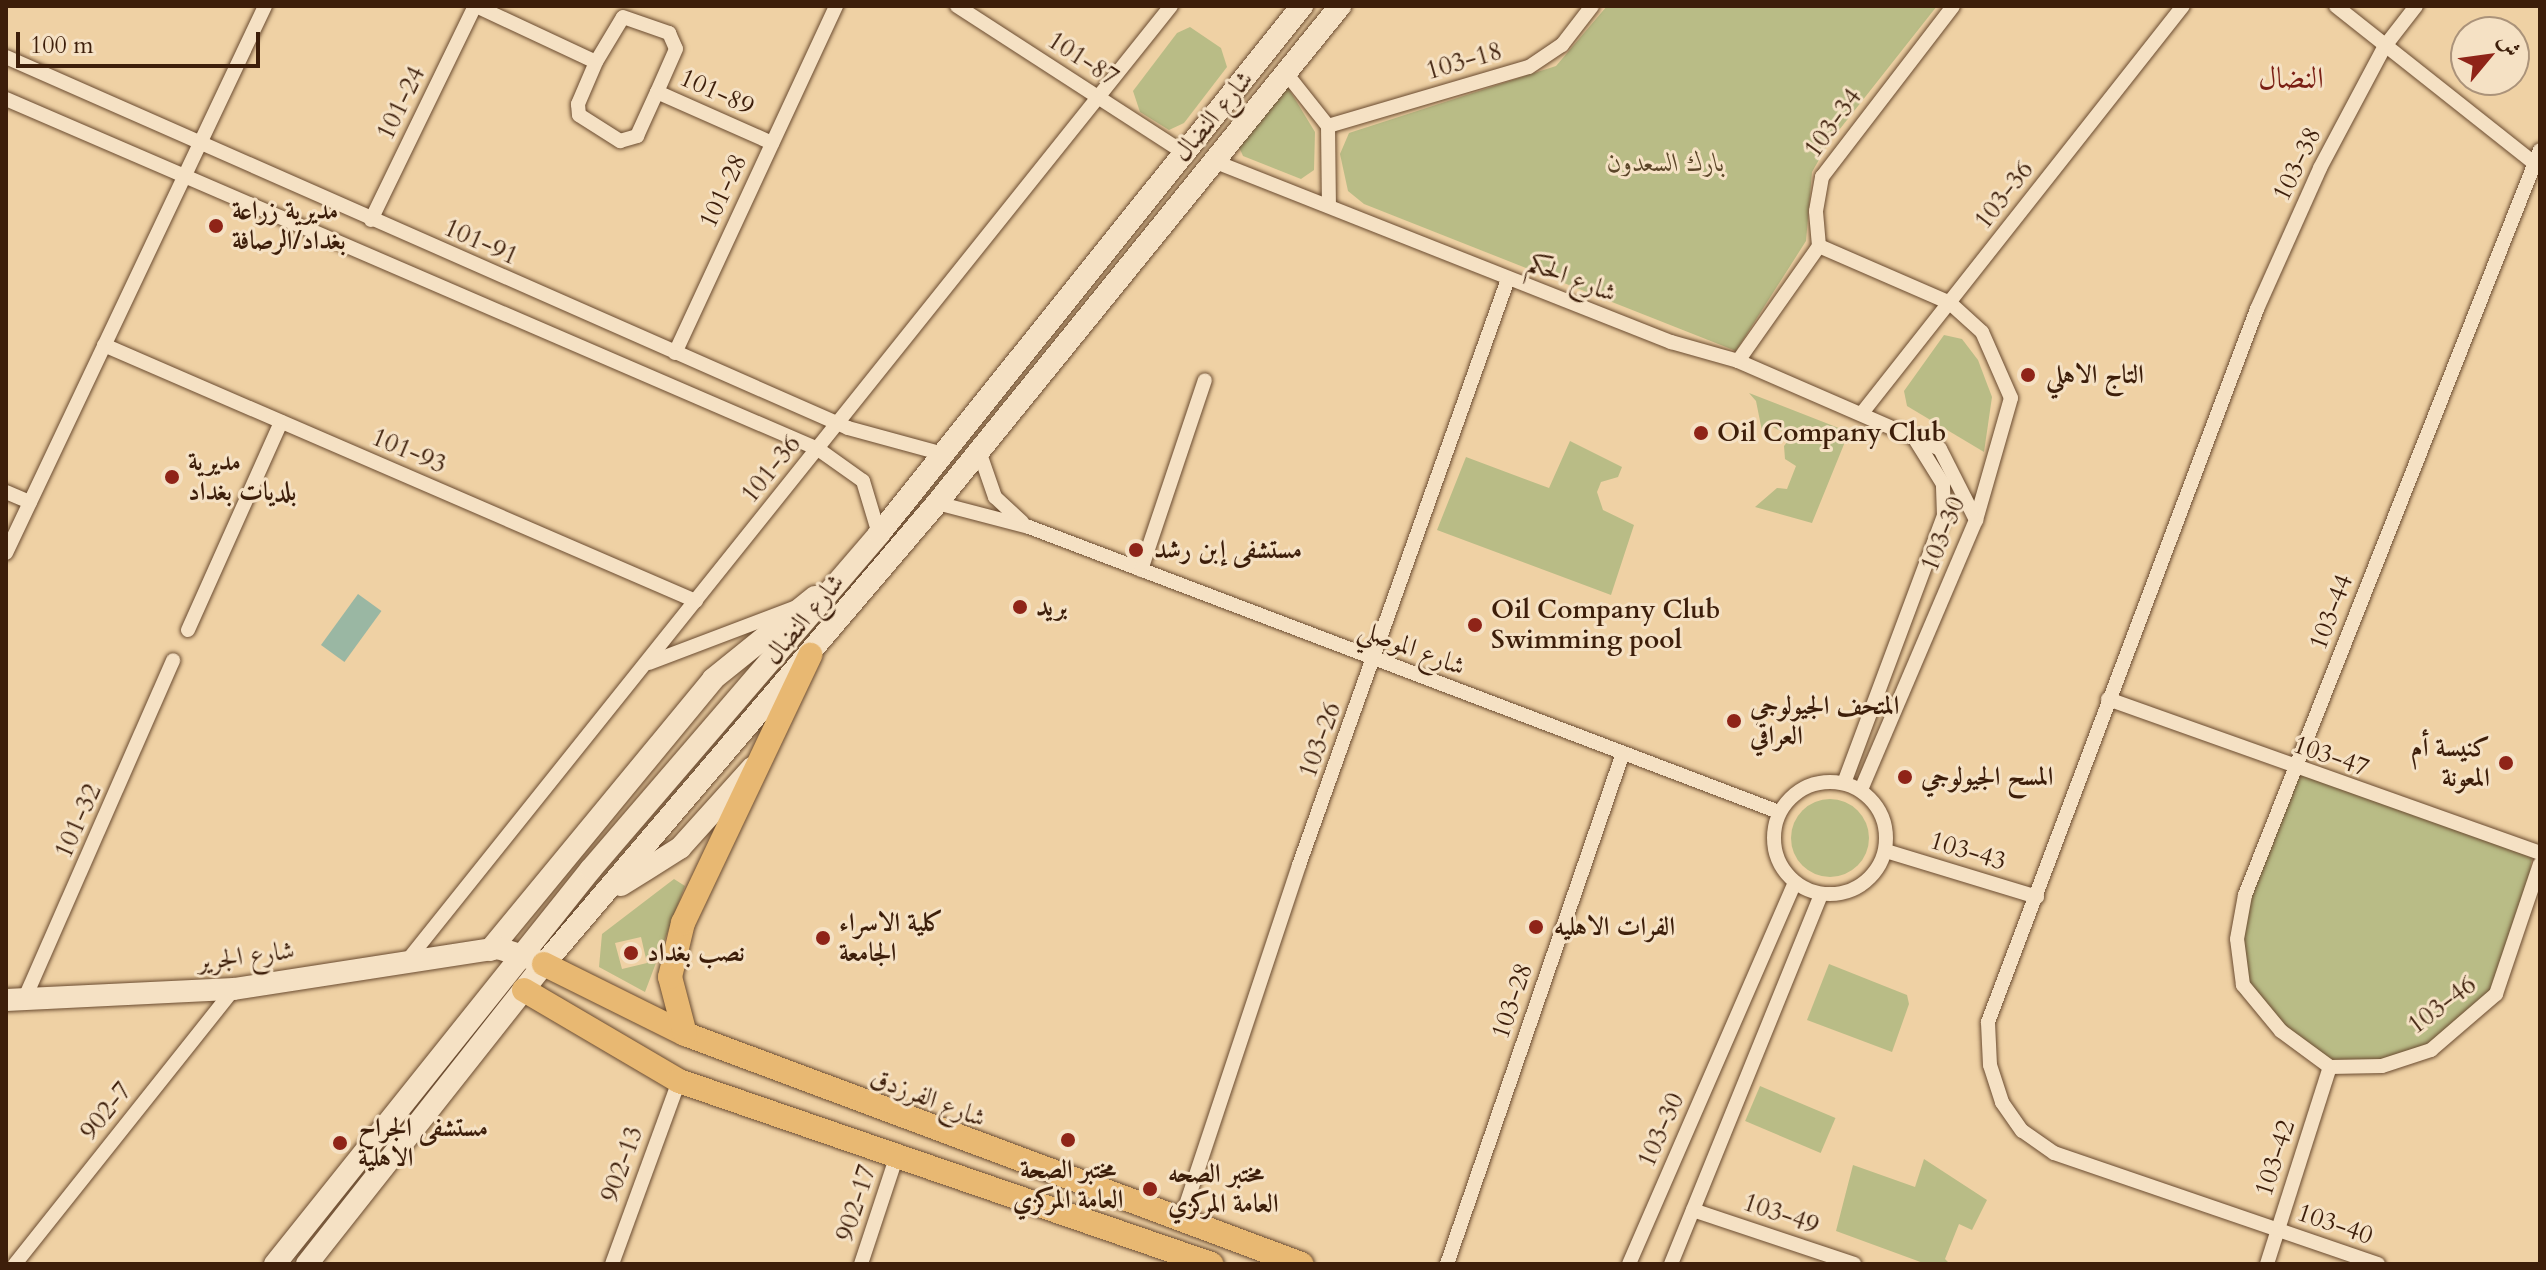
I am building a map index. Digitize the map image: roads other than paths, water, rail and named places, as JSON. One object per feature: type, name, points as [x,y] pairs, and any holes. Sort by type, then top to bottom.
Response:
[{"type":"main road","name":"شارع النضال","points":[[307,1264],[643,810],[879,534],[1302,6]]},
{"type":"main road","name":"شارع النضال","points":[[533,959],[609,891],[810,655],[937,503],[1211,160],[1340,6]]},
{"type":"main road","points":[[831,589],[798,606],[713,679],[490,950],[516,982],[679,1081],[1211,1264]]},
{"type":"main road","points":[[685,1034],[670,977],[683,923],[810,655]]},
{"type":"main road","points":[[609,891],[680,848],[760,759]]},
{"type":"main road","points":[[621,791],[643,810]]},
{"type":"main road","name":"شارع الجرير","points":[[12,1002],[234,989],[490,950],[533,959]]},
{"type":"main road","name":"شارع الفرزدق","points":[[533,959],[685,1034],[1301,1264]]},
{"type":"main road","name":"شارع النضال","points":[[275,1264],[516,982]]},
{"type":"street","points":[[6,553],[265,6]]},
{"type":"street","points":[[476,6],[596,62],[623,17],[669,33],[676,49],[657,92]]},
{"type":"street","name":"101-24","points":[[371,220],[476,6]]},
{"type":"street","name":"101-28","points":[[675,353],[836,6]]},
{"type":"street","name":"101-87","points":[[957,6],[1184,153]]},
{"type":"street","name":"101-36","points":[[407,961],[1171,6]]},
{"type":"street","name":"103-18","points":[[1328,126],[1529,67],[1562,45],[1592,6]]},
{"type":"street","name":"103-34","points":[[1819,246],[1816,211],[1822,177],[1953,6]]},
{"type":"street","name":"103-36","points":[[1862,413],[2183,6]]},
{"type":"street","points":[[2336,6],[2536,166]]},
{"type":"street","name":"103-38","points":[[2037,897],[2108,699],[2257,309],[2320,168],[2385,46],[2416,6]]},
{"type":"street","name":"101-91","points":[[6,57],[838,424],[943,454]]},
{"type":"street","name":"101-89","points":[[596,62],[578,104],[579,115],[620,141],[637,136],[657,92],[772,143]]},
{"type":"street","points":[[1286,73],[1328,126],[1329,205]]},
{"type":"street","points":[[6,99],[182,178],[818,449],[863,481],[879,534]]},
{"type":"street","name":"103-44","points":[[2330,1067],[2281,1031],[2243,985],[2237,939],[2245,895],[2540,150]]},
{"type":"street","name":"شارع الحكم","points":[[1211,160],[1671,342],[1738,361],[1940,449],[1976,520]]},
{"type":"street","points":[[1738,361],[1819,246]]},
{"type":"street","name":"103-30","points":[[1819,246],[1950,303],[1982,332],[2011,398],[1976,520],[1861,790]]},
{"type":"street","name":"103-26","points":[[1181,1220],[1299,865],[1376,659],[1508,279]]},
{"type":"street","name":"101-93","points":[[104,345],[696,601]]},
{"type":"street","points":[[1141,570],[1205,380]]},
{"type":"street","points":[[188,630],[281,422]]},
{"type":"street","name":"103-30","points":[[1844,783],[1944,516],[1943,484],[1915,439]]},
{"type":"street","name":"شارع الموصلي","points":[[978,448],[995,497],[1029,527]]},
{"type":"street","points":[[6,492],[30,502]]},
{"type":"street","name":"شارع الموصلي","points":[[937,503],[1029,527],[1779,812]]},
{"type":"street","points":[[643,666],[798,606]]},
{"type":"street","name":"101-32","points":[[12,1002],[173,660]]},
{"type":"street","name":"103-47","points":[[2108,699],[2295,770],[2540,853]]},
{"type":"street","name":"103-28","points":[[1447,1264],[1623,753]]},
{"type":"street","points":[[1844,783],[1861,790],[1883,816],[1886,851],[1869,880],[1838,895],[1821,894],[1795,883],[1779,862],[1773,837],[1779,812],[1807,786],[1844,783]]},
{"type":"street","name":"103-43","points":[[1886,851],[2037,897]]},
{"type":"street","name":"103-46","points":[[2330,1067],[2382,1066],[2431,1050],[2496,994],[2540,864]]},
{"type":"street","name":"103-30","points":[[1629,1264],[1795,883]]},
{"type":"street","points":[[1671,1264],[1821,894]]},
{"type":"street","name":"103-40","points":[[2037,897],[1988,1022],[1990,1065],[2002,1102],[2022,1131],[2054,1153],[2378,1264]]},
{"type":"street","name":"902-7","points":[[15,1264],[234,989]]},
{"type":"street","name":"103-42","points":[[2267,1264],[2330,1067]]},
{"type":"street","name":"902-13","points":[[612,1264],[679,1081]]},
{"type":"street","name":"902-17","points":[[861,1264],[896,1158]]},
{"type":"street","name":"103-49","points":[[1693,1210],[1854,1264]]},
{"type":"place","name":"مديرية زراعة بغداد/الرصافة","points":[[216,226]]},
{"type":"place","name":"التاج الاهلي","points":[[2028,375]]},
{"type":"place","name":"Oil Company Club","points":[[1701,433]]},
{"type":"place","name":"مديرية بلديات بغداد","points":[[172,477]]},
{"type":"place","name":"مستشفى إبن رشد","points":[[1136,550]]},
{"type":"place","name":"بريد","points":[[1020,607]]},
{"type":"place","name":"Oil Company Club Swimming pool","points":[[1475,625]]},
{"type":"place","name":"المتحف الجيولوجي العراقي","points":[[1734,721]]},
{"type":"place","name":"كنيسة أم المعونة","points":[[2506,763]]},
{"type":"place","name":"المسح الجيولوجي","points":[[1905,777]]},
{"type":"place","name":"الفرات الاهليه","points":[[1536,927]]},
{"type":"place","name":"كلية الاسراء الجامعة","points":[[823,938]]},
{"type":"place","name":"نصب بغداد","points":[[631,953]]},
{"type":"place","name":"مختبر الصحة العامة المركزي","points":[[1068,1140]]},
{"type":"place","name":"مستشفى الجراح الاهلية","points":[[340,1143]]},
{"type":"place","name":"مختبر الصحه العامة المركزي","points":[[1150,1189]]},
{"type":"district","name":"النضال","points":[[2291,79]]},
{"type":"park label","name":"بارك السعدون","points":[[1666,163]]}]
